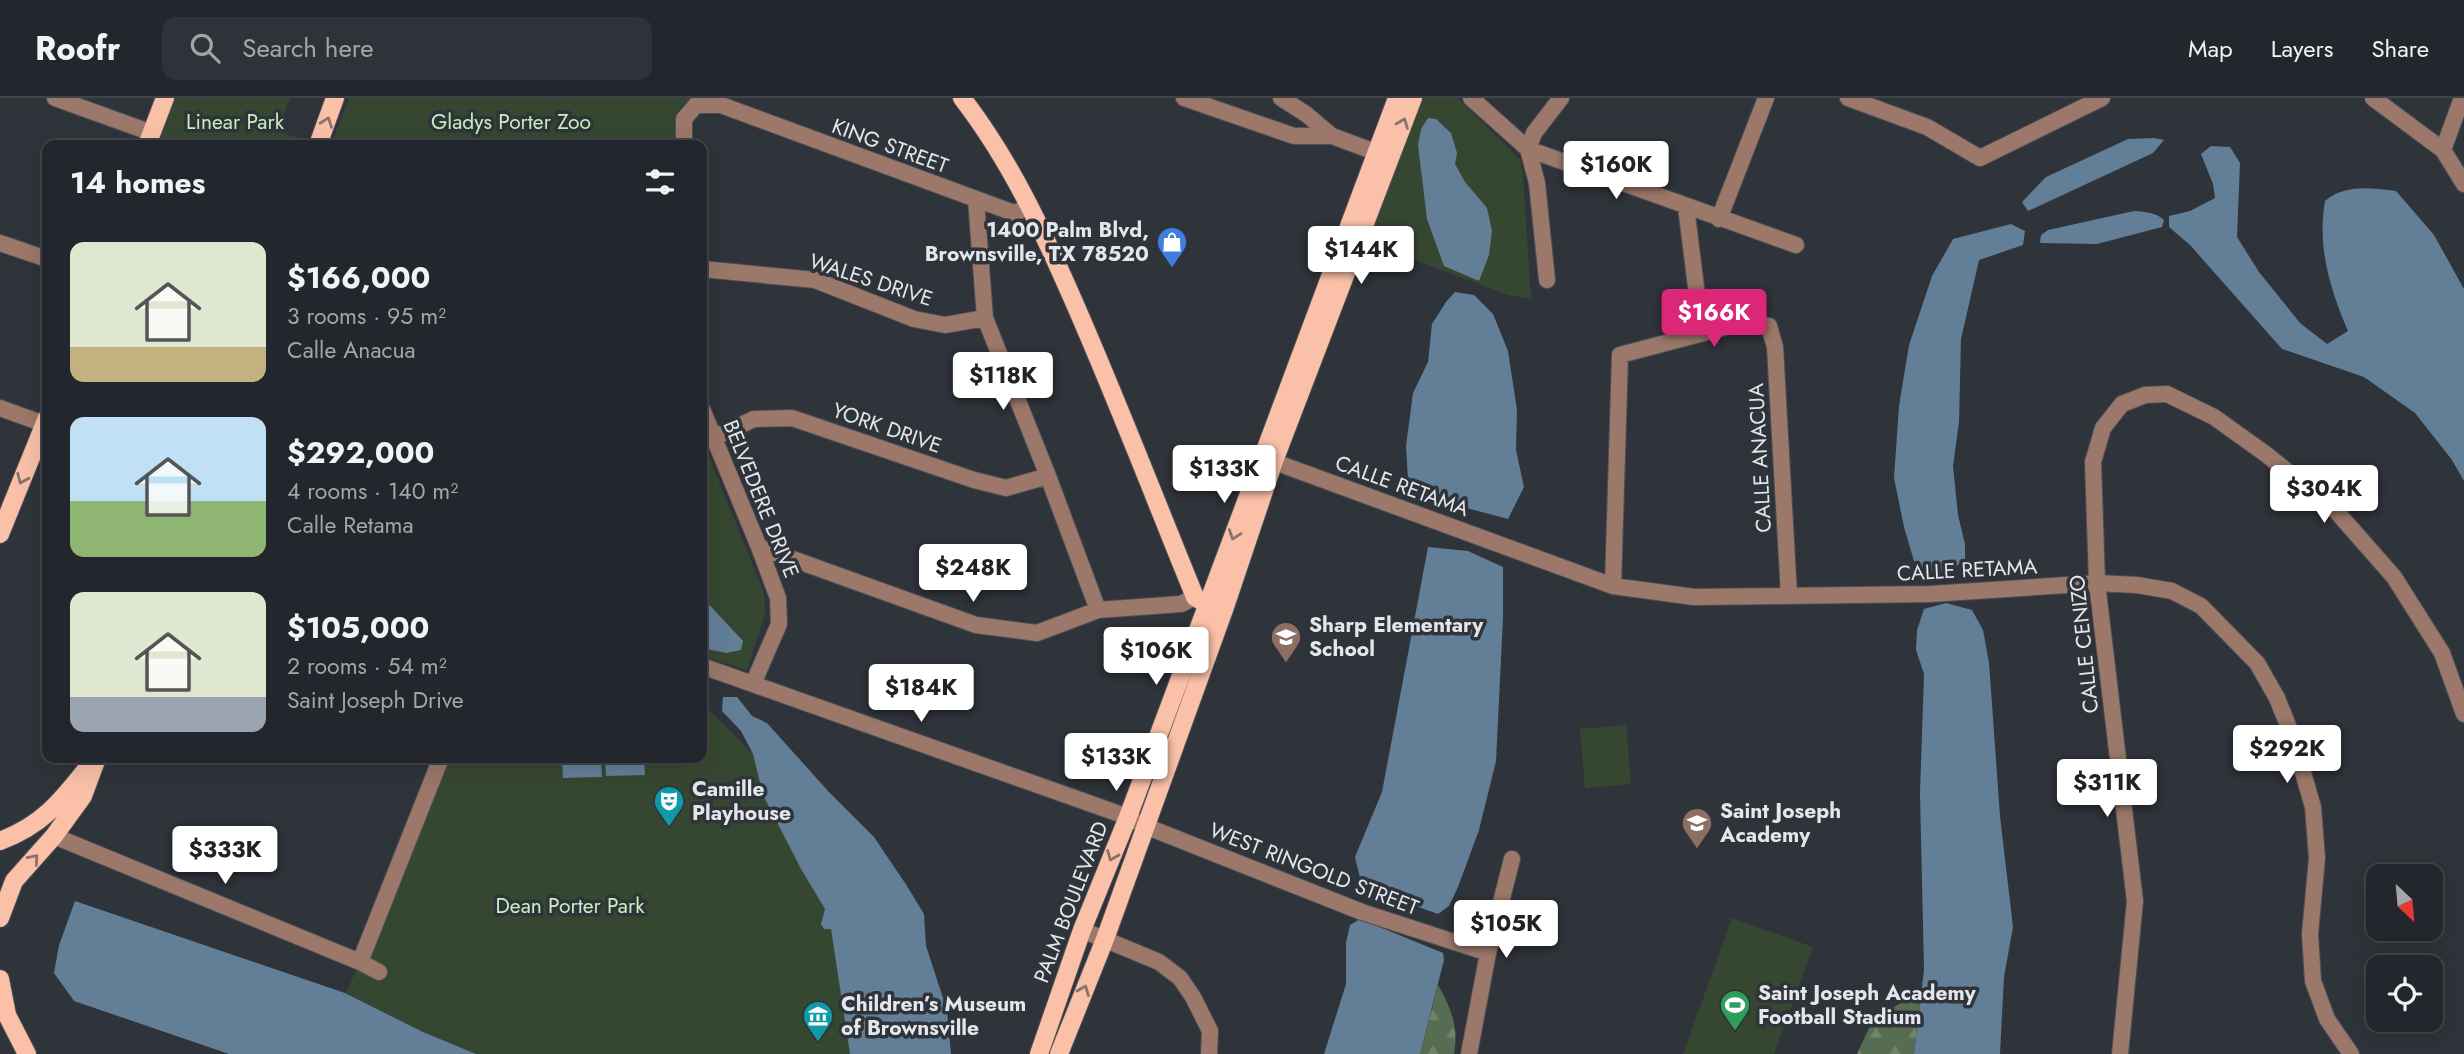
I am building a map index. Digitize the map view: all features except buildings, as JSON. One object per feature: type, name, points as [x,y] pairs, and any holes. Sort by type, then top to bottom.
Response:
[{"type":"main road","points":[[150,139],[165,98]]},
{"type":"main road","points":[[320,140],[335,98]]},
{"type":"main road","points":[[962,98],[994,141],[1029,207],[1209,603]]},
{"type":"main road","name":"PALM BOULEVARD","points":[[1268,459],[1397,98]]},
{"type":"main road","name":"PALM BOULEVARD","points":[[1039,1054],[1082,930],[1209,603],[1413,98]]},
{"type":"main road","points":[[0,534],[42,433]]},
{"type":"main road","name":"PALM BOULEVARD","points":[[1059,1054],[1105,939],[1145,826],[1209,603]]},
{"type":"main road","points":[[0,841],[23,832],[58,805],[92,763]]},
{"type":"main road","points":[[0,918],[14,881],[54,836],[83,796],[94,763]]},
{"type":"main road","points":[[0,979],[4,1010],[27,1054]]},
{"type":"street","points":[[55,98],[150,139]]},
{"type":"street","points":[[1184,98],[1294,136],[1332,136]]},
{"type":"street","points":[[1281,98],[1306,114],[1332,136],[1378,153]]},
{"type":"street","points":[[1471,98],[1528,149],[1796,246]]},
{"type":"street","points":[[1547,280],[1538,183],[1528,149],[1534,133],[1560,98]]},
{"type":"street","points":[[1719,219],[1766,98]]},
{"type":"street","points":[[1848,98],[1927,127],[1980,158],[2102,98]]},
{"type":"street","points":[[2373,98],[2443,150],[2464,184]]},
{"type":"street","points":[[2443,150],[2462,98]]},
{"type":"street","name":"KING STREET","points":[[684,140],[684,119],[696,105],[721,105],[1014,213],[1029,207]]},
{"type":"street","points":[[976,200],[985,318],[1098,610]]},
{"type":"street","points":[[1686,207],[1697,295]]},
{"type":"street","points":[[0,243],[42,257]]},
{"type":"street","name":"WALES DRIVE","points":[[707,269],[815,280],[914,319],[945,325],[985,318]]},
{"type":"street","name":"CALLE ANACUA","points":[[1613,586],[1620,355],[1749,321],[1769,326],[1775,347],[1789,595]]},
{"type":"street","name":"CALLE CENIZO","points":[[2120,1054],[2135,901],[2098,583],[2092,462],[2103,428],[2122,404],[2145,395],[2167,394],[2214,417],[2267,455],[2336,511],[2394,578],[2442,653],[2464,714]]},
{"type":"street","points":[[0,408],[42,422]]},
{"type":"street","name":"YORK DRIVE","points":[[713,438],[754,419],[792,418],[974,480],[1006,488],[1048,476]]},
{"type":"street","name":"BELVEDERE DRIVE","points":[[707,422],[778,598],[779,624],[754,684]]},
{"type":"street","name":"CALLE RETAMA","points":[[1268,459],[1613,586],[1694,597],[1930,594],[2098,583],[2137,585],[2172,591],[2201,606],[2257,663],[2277,698],[2293,738],[2313,807],[2317,858],[2310,934],[2313,981],[2327,1019],[2351,1054]]},
{"type":"street","points":[[759,547],[976,625],[1037,633],[1098,610],[1209,603]]},
{"type":"street","name":"WEST RINGOLD STREET","points":[[707,668],[1128,817],[1362,912],[1488,953]]},
{"type":"street","points":[[360,962],[438,763]]},
{"type":"street","points":[[54,836],[379,972]]},
{"type":"street","points":[[1469,1054],[1488,953],[1512,859]]},
{"type":"street","points":[[1082,930],[1158,962],[1180,978],[1193,996],[1210,1031],[1209,1054]]},
{"type":"green space","name":"Linear Park","points":[[175,98],[290,98],[277,131],[306,140],[159,140]]},
{"type":"green space","name":"Gladys Porter Zoo","points":[[349,98],[691,98],[677,111],[675,140],[333,140]]},
{"type":"green space","points":[[1417,98],[1457,98],[1520,160],[1531,299],[1508,295],[1412,259],[1367,248]]},
{"type":"green space","points":[[707,451],[764,593],[765,613],[747,670],[707,658]]},
{"type":"green space","name":"Dean Porter Park","points":[[707,708],[753,754],[763,795],[825,909],[822,924],[831,928],[850,1054],[476,1054],[423,1032],[346,993],[439,763],[707,763]]},
{"type":"green space","points":[[1626,725],[1631,784],[1585,788],[1580,729]]},
{"type":"green space","points":[[1732,918],[1813,947],[1774,1054],[1683,1054]]},
{"type":"green space","points":[[1438,985],[1453,1018],[1454,1054],[1420,1054]]},
{"type":"green space","points":[[1922,987],[1914,1054],[1857,1054],[1871,1024]]},
{"type":"water","points":[[1428,118],[1436,119],[1451,133],[1457,153],[1455,164],[1465,182],[1487,208],[1492,231],[1489,255],[1479,281],[1444,266],[1427,219],[1418,145],[1421,129]]},
{"type":"water","points":[[2128,139],[2164,140],[2153,153],[2028,211],[2022,202],[2046,177]]},
{"type":"water","points":[[2211,146],[2230,147],[2240,163],[2237,237],[2259,272],[2300,323],[2327,344],[2348,331],[2327,268],[2323,235],[2325,201],[2350,190],[2368,188],[2396,191],[2434,235],[2464,289],[2464,481],[2452,460],[2415,413],[2364,377],[2282,349],[2190,245],[2169,227],[2169,216],[2190,211],[2215,198],[2213,184],[2201,154]]},
{"type":"water","points":[[2134,211],[2157,215],[2164,220],[2162,227],[2097,244],[2040,243],[2041,235],[2048,230]]},
{"type":"water","points":[[2011,224],[2025,231],[2023,245],[1979,260],[1961,339],[1959,422],[1953,466],[1965,559],[1952,570],[1929,572],[1914,561],[1894,478],[1899,406],[1909,345],[1932,276],[1953,239]]},
{"type":"water","points":[[1455,292],[1474,295],[1493,314],[1508,351],[1517,410],[1516,450],[1524,487],[1508,519],[1421,496],[1408,479],[1406,446],[1413,393],[1428,362],[1432,324]]},
{"type":"water","points":[[1428,547],[1468,551],[1503,567],[1496,761],[1479,830],[1458,887],[1449,906],[1438,914],[1376,892],[1360,878],[1355,857],[1382,792]]},
{"type":"water","points":[[707,602],[743,641],[741,650],[726,653],[707,649]]},
{"type":"water","points":[[1946,603],[1972,610],[1983,630],[1989,663],[2000,816],[2013,927],[2004,977],[2000,1054],[1914,1054],[1924,970],[1920,794],[1924,674],[1916,650],[1917,630],[1924,609]]},
{"type":"water","points":[[723,697],[737,697],[752,716],[767,723],[874,837],[907,886],[924,914],[926,946],[947,1010],[951,1054],[850,1054],[831,929],[824,929],[821,924],[825,909],[763,795],[753,754],[741,731],[722,711]]},
{"type":"water","points":[[562,763],[601,763],[602,777],[563,778]]},
{"type":"water","points":[[605,763],[644,763],[645,775],[606,776]]},
{"type":"water","points":[[75,901],[345,993],[423,1032],[476,1054],[229,1054],[74,1001],[54,973],[59,945]]},
{"type":"water","points":[[1360,919],[1443,953],[1444,960],[1420,1054],[1324,1054],[1346,984],[1346,943],[1350,925]]},
{"type":"place","name":"1400 Palm Blvd, Brownsville, TX 78520","points":[[1172,269]]},
{"type":"place","name":"Sharp Elementary School","points":[[1286,664]]},
{"type":"place","name":"Camille Playhouse","points":[[669,828]]},
{"type":"place","name":"Saint Joseph Academy","points":[[1697,850]]},
{"type":"place","name":"Saint Joseph Academy Football Stadium","points":[[1735,1032]]},
{"type":"place","name":"Children’s Museum of Brownsville","points":[[818,1043]]}]
